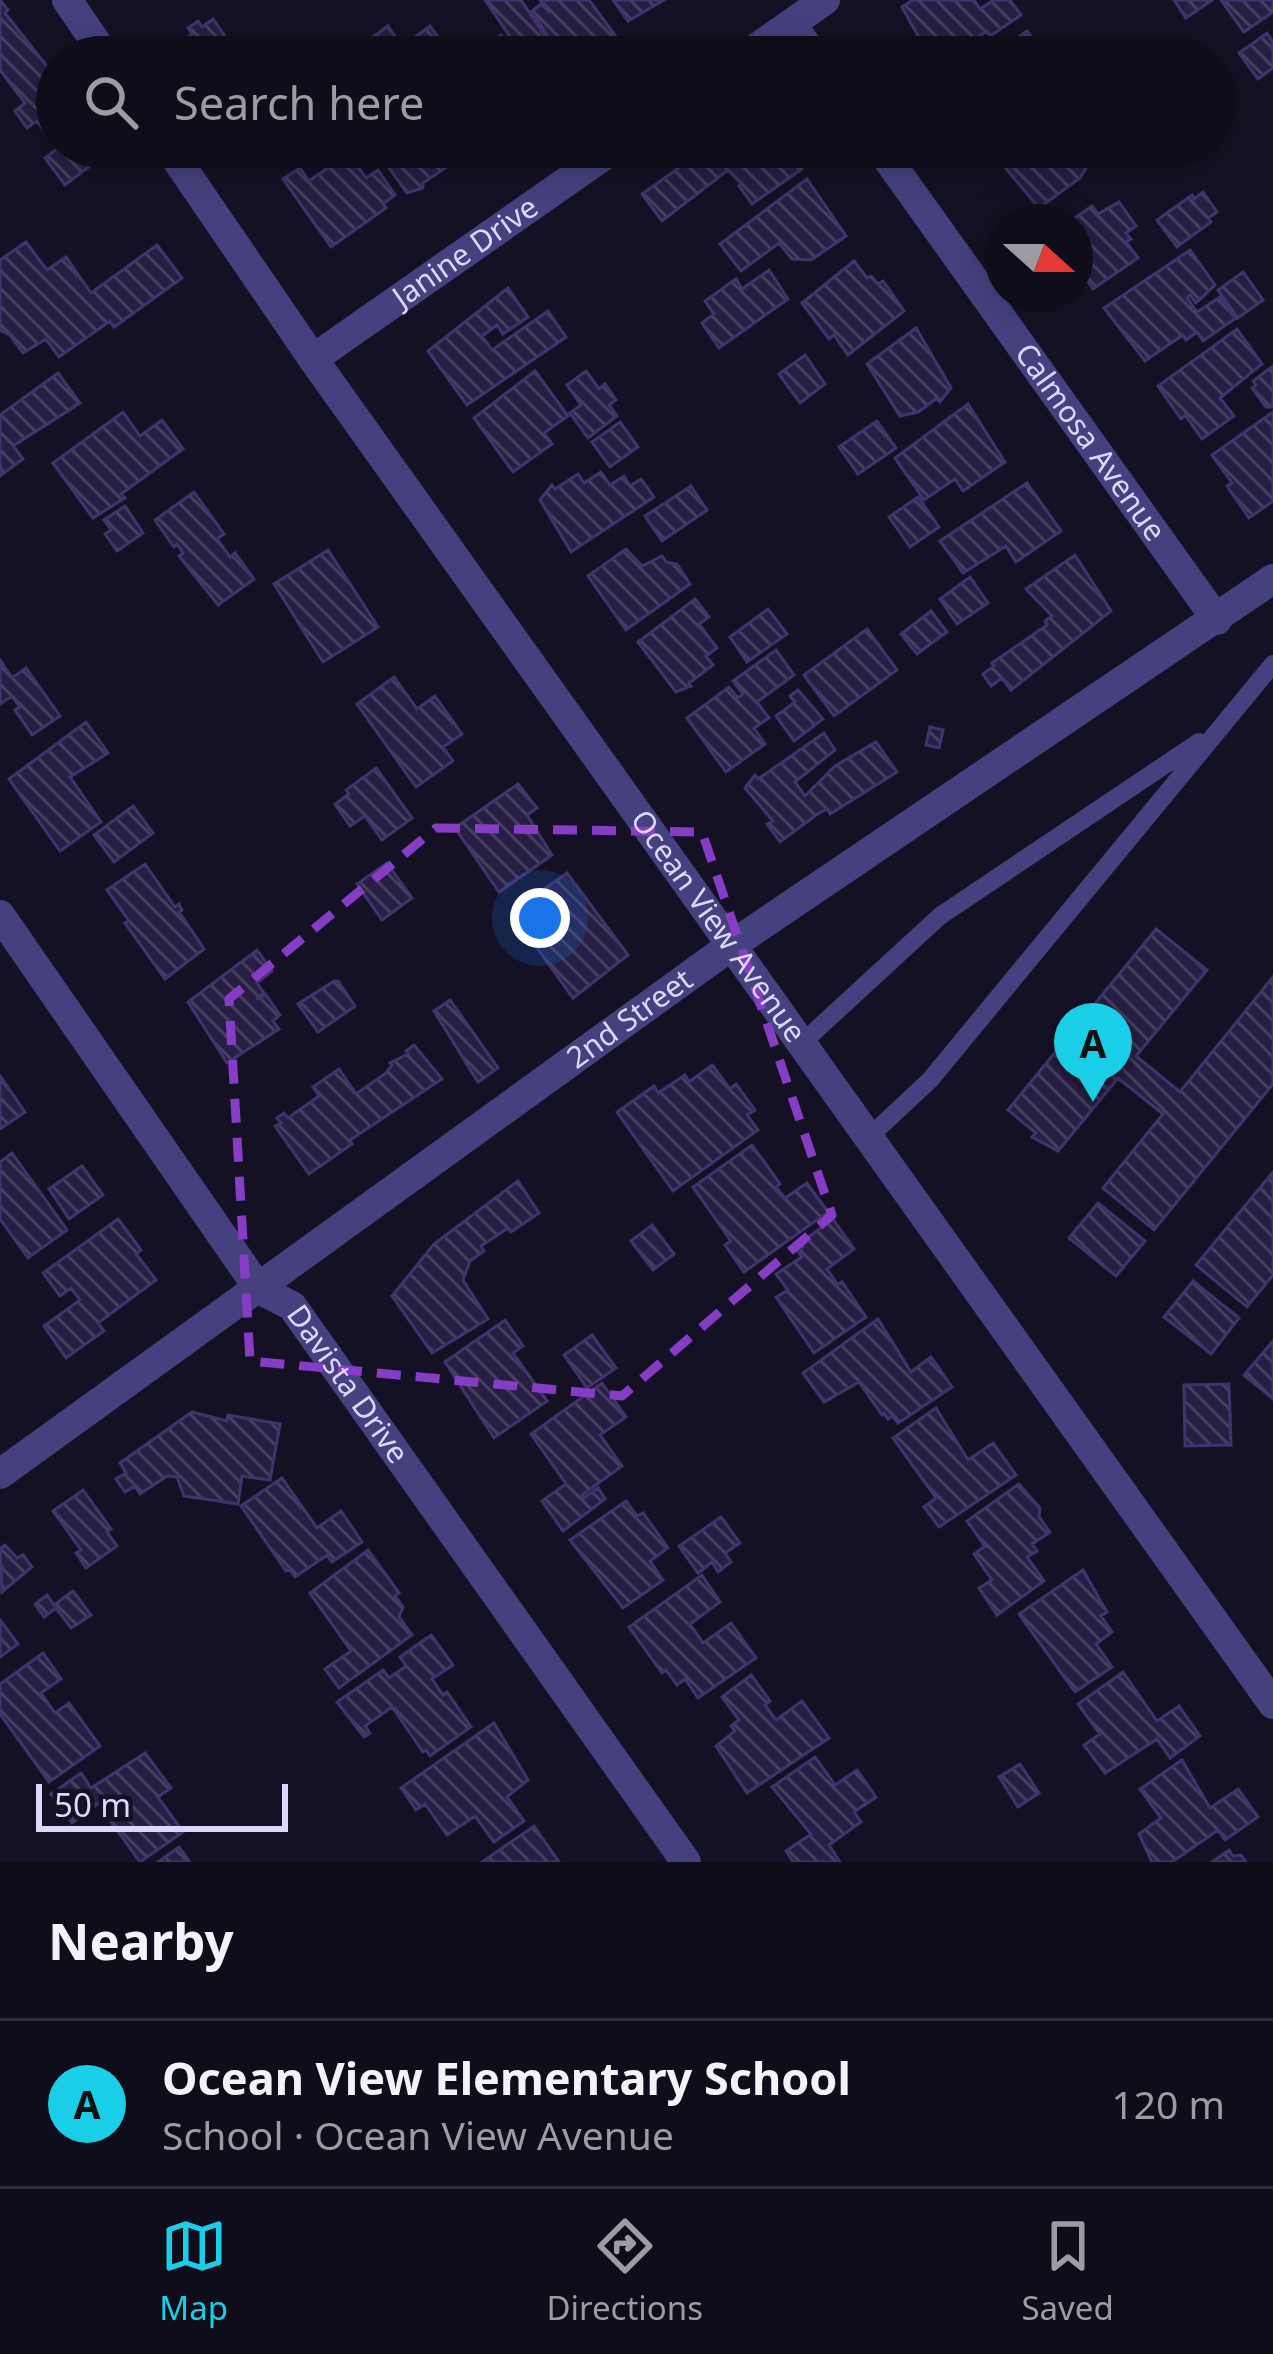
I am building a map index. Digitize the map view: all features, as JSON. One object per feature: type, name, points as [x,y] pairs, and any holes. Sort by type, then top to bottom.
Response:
[{"type":"street","points":[[67,0],[92,36]]},
{"type":"street","points":[[774,36],[825,0]]},
{"type":"street","points":[[791,24],[800,36]]},
{"type":"street","name":"Ocean View Avenue","points":[[182,168],[1273,1704]]},
{"type":"street","name":"Janine Drive","points":[[314,359],[586,168]]},
{"type":"street","name":"Calmosa Avenue","points":[[894,168],[1217,620]]},
{"type":"street","name":"2nd Street","points":[[0,1474],[732,945],[1273,579]]},
{"type":"street","name":"Davista Drive","points":[[0,915],[259,1289],[292,1306],[686,1862]]},
{"type":"lane","points":[[869,1137],[930,1080],[1273,664]]},
{"type":"lane","points":[[802,1043],[940,916],[1218,730]]},
{"type":"highlighted area","points":[[436,828],[702,832],[832,1215],[622,1396],[250,1361],[229,999]]},
{"type":"building","points":[[0,0],[36,52],[36,122],[27,128],[15,111],[25,103],[0,70]]},
{"type":"building","points":[[485,0],[521,0],[545,36],[510,36]]},
{"type":"building","points":[[540,0],[589,0],[616,36],[547,36],[532,11],[541,4],[550,13]]},
{"type":"building","points":[[613,0],[664,0],[628,21]]},
{"type":"building","points":[[913,0],[974,0],[980,9],[994,0],[1010,0],[1021,15],[990,36],[987,31],[980,36],[918,36],[902,7]]},
{"type":"building","points":[[1174,0],[1212,0],[1186,18]]},
{"type":"building","points":[[1221,0],[1273,0],[1273,12],[1244,32]]},
{"type":"building","points":[[213,19],[225,36],[189,36],[188,28],[198,21],[202,27]]},
{"type":"building","points":[[388,26],[395,36],[374,36]]},
{"type":"building","points":[[430,26],[437,36],[416,36]]},
{"type":"building","points":[[1267,33],[1273,42],[1273,68],[1258,79],[1239,53]]},
{"type":"building","points":[[52,168],[87,168],[65,185]]},
{"type":"building","points":[[300,168],[309,181],[328,168],[359,168],[366,178],[378,170],[395,195],[383,204],[386,208],[331,247],[283,179]]},
{"type":"building","points":[[389,168],[445,168],[423,183],[423,188],[407,193]]},
{"type":"building","points":[[679,168],[802,169],[752,204],[728,170],[662,221],[642,194]]},
{"type":"building","points":[[1006,168],[1086,168],[1080,178],[1044,204],[1036,204]]},
{"type":"building","points":[[807,179],[846,236],[811,260],[792,259],[779,243],[741,271],[720,244]]},
{"type":"building","points":[[1203,192],[1217,212],[1177,247],[1157,220]]},
{"type":"building","points":[[1119,202],[1136,226],[1126,233],[1131,239],[1126,242],[1138,258],[1093,289],[1093,207],[1098,214]]},
{"type":"building","points":[[26,242],[47,270],[66,257],[91,293],[157,245],[182,278],[114,327],[110,321],[59,357],[46,339],[23,353],[0,330],[0,260]]},
{"type":"building","points":[[1190,250],[1215,285],[1196,303],[1190,295],[1187,298],[1197,312],[1220,297],[1236,318],[1203,341],[1197,332],[1186,340],[1183,335],[1145,361],[1104,308]]},
{"type":"building","points":[[854,261],[867,278],[871,276],[878,284],[883,281],[904,311],[848,355],[834,335],[829,339],[802,303]]},
{"type":"building","points":[[769,270],[788,299],[719,348],[702,323],[714,314],[705,301],[736,279],[742,289]]},
{"type":"building","points":[[1243,272],[1263,300],[1238,318],[1218,290]]},
{"type":"building","points":[[508,288],[528,317],[503,334],[497,325],[482,336],[492,350],[548,311],[566,337],[467,405],[428,351]]},
{"type":"building","points":[[916,328],[951,388],[940,402],[937,398],[918,412],[900,416],[867,364]]},
{"type":"building","points":[[1237,329],[1262,364],[1220,398],[1234,416],[1202,439],[1158,386]]},
{"type":"building","points":[[805,355],[825,384],[800,403],[779,374]]},
{"type":"building","points":[[1273,366],[1273,407],[1266,407],[1252,388],[1253,381]]},
{"type":"building","points":[[535,371],[568,416],[544,433],[552,444],[513,472],[474,418]]},
{"type":"building","points":[[586,371],[599,389],[605,384],[616,400],[609,405],[617,416],[588,438],[570,413],[581,405],[567,385]]},
{"type":"building","points":[[58,373],[80,403],[13,446],[23,459],[0,476],[0,415]]},
{"type":"building","points":[[968,404],[1005,462],[963,491],[955,479],[924,500],[895,458]]},
{"type":"building","points":[[123,412],[140,436],[162,420],[183,449],[93,518],[53,463]]},
{"type":"building","points":[[1273,412],[1273,501],[1249,518],[1212,455]]},
{"type":"building","points":[[877,421],[896,448],[858,474],[839,447]]},
{"type":"building","points":[[620,422],[638,447],[610,467],[592,442]]},
{"type":"building","points":[[601,472],[610,485],[624,476],[630,486],[641,479],[654,497],[571,552],[540,500],[552,485],[555,489],[578,474],[584,483]]},
{"type":"building","points":[[1027,483],[1061,531],[1016,562],[1006,546],[963,573],[940,541]]},
{"type":"building","points":[[691,486],[707,510],[662,541],[645,516]]},
{"type":"building","points":[[194,492],[224,534],[217,539],[230,557],[235,553],[254,579],[218,605],[155,520]]},
{"type":"building","points":[[918,497],[939,527],[910,547],[889,517]]},
{"type":"building","points":[[125,506],[143,533],[117,551],[105,534],[111,530],[104,520]]},
{"type":"building","points":[[626,549],[642,566],[662,556],[677,564],[690,584],[626,630],[588,576]]},
{"type":"building","points":[[328,550],[378,627],[323,662],[274,584]]},
{"type":"building","points":[[1075,555],[1111,611],[1011,690],[1002,678],[991,686],[983,674],[992,663],[1047,625],[1045,621],[1052,616],[1026,589]]},
{"type":"building","points":[[970,577],[988,603],[957,624],[940,599]]},
{"type":"building","points":[[695,599],[709,617],[699,624],[717,648],[706,656],[713,665],[691,686],[676,692],[638,642]]},
{"type":"building","points":[[768,609],[787,634],[747,662],[730,637]]},
{"type":"building","points":[[931,611],[947,632],[917,654],[901,634]]},
{"type":"building","points":[[867,629],[897,670],[834,716],[804,675]]},
{"type":"building","points":[[776,650],[794,675],[757,702],[769,718],[754,728],[765,744],[726,772],[687,718],[729,687],[738,698],[743,694],[733,681]]},
{"type":"building","points":[[0,660],[12,678],[26,668],[60,716],[32,735],[15,710],[20,707],[12,696],[0,704]]},
{"type":"building","points":[[394,677],[417,709],[435,696],[462,734],[443,747],[453,761],[416,787],[357,704]]},
{"type":"building","points":[[798,690],[823,719],[794,741],[776,716],[795,702],[790,696]]},
{"type":"building","points":[[86,722],[108,753],[70,777],[101,822],[60,851],[9,779]]},
{"type":"building","points":[[930,727],[943,730],[939,748],[926,745]]},
{"type":"building","points":[[824,733],[835,750],[795,782],[805,796],[835,766],[876,742],[897,772],[830,814],[827,809],[816,815],[780,842],[767,824],[773,821],[745,788],[755,775],[758,779]]},
{"type":"building","points":[[376,768],[412,818],[382,840],[365,816],[350,826],[335,804]]},
{"type":"building","points":[[518,784],[537,808],[527,815],[552,855],[499,892],[455,828]]},
{"type":"building","points":[[133,806],[153,833],[114,862],[94,835]]},
{"type":"building","points":[[387,863],[412,898],[382,920],[357,884]]},
{"type":"building","points":[[145,864],[175,907],[179,904],[179,912],[204,949],[165,979],[107,890]]},
{"type":"building","points":[[567,873],[628,955],[573,998],[528,935],[550,919],[534,896]]},
{"type":"building","points":[[1156,929],[1207,970],[1136,1056],[1180,1092],[1273,977],[1273,1084],[1154,1230],[1103,1188],[1163,1114],[1118,1078],[1058,1151],[1032,1137],[1036,1133],[1008,1110]]},
{"type":"building","points":[[257,950],[272,971],[257,983],[264,993],[256,999],[266,995],[280,1015],[273,1021],[279,1029],[227,1063],[188,1002]]},
{"type":"building","points":[[334,981],[355,1006],[318,1032],[298,1004]]},
{"type":"building","points":[[450,1000],[498,1068],[478,1082],[434,1011]]},
{"type":"building","points":[[414,1045],[442,1079],[350,1140],[352,1144],[309,1174],[275,1126],[281,1123],[277,1118],[284,1113],[288,1118],[319,1096],[313,1087],[339,1069],[356,1094]]},
{"type":"building","points":[[712,1065],[730,1089],[736,1084],[755,1110],[747,1115],[758,1130],[673,1191],[617,1112],[654,1086],[658,1093],[685,1075],[689,1082]]},
{"type":"building","points":[[0,1076],[25,1112],[0,1129]]},
{"type":"building","points":[[752,1145],[785,1198],[807,1183],[828,1212],[744,1272],[725,1245],[731,1241],[693,1187]]},
{"type":"building","points":[[12,1153],[67,1230],[28,1258],[0,1219],[0,1162]]},
{"type":"building","points":[[82,1166],[103,1195],[69,1219],[49,1189]]},
{"type":"building","points":[[1273,1172],[1273,1275],[1247,1307],[1196,1265]]},
{"type":"building","points":[[518,1181],[539,1213],[481,1246],[484,1251],[470,1261],[463,1280],[488,1319],[432,1353],[392,1296],[434,1244]]},
{"type":"building","points":[[1098,1203],[1145,1241],[1116,1276],[1069,1238]]},
{"type":"building","points":[[118,1219],[156,1280],[98,1323],[104,1331],[66,1358],[44,1326],[80,1300],[71,1288],[60,1296],[43,1273]]},
{"type":"building","points":[[833,1219],[854,1249],[827,1269],[866,1317],[814,1353],[776,1297],[788,1290],[776,1274],[802,1257],[797,1251],[803,1247],[800,1243]]},
{"type":"building","points":[[652,1225],[674,1254],[653,1270],[631,1241]]},
{"type":"building","points":[[1193,1281],[1239,1318],[1211,1354],[1164,1317]]},
{"type":"building","points":[[878,1319],[911,1372],[931,1357],[952,1387],[898,1423],[882,1415],[859,1382],[824,1402],[803,1373]]},
{"type":"building","points":[[505,1320],[523,1346],[513,1353],[547,1401],[494,1438],[445,1362]]},
{"type":"building","points":[[592,1335],[616,1368],[587,1388],[564,1355]]},
{"type":"building","points":[[1273,1341],[1273,1399],[1244,1375]]},
{"type":"building","points":[[602,1383],[626,1417],[600,1435],[622,1466],[582,1495],[598,1488],[605,1499],[563,1531],[542,1501],[566,1484],[531,1434]]},
{"type":"building","points":[[1229,1384],[1231,1445],[1185,1446],[1184,1385]]},
{"type":"building","points":[[936,1408],[968,1460],[993,1443],[1016,1475],[939,1527],[924,1507],[936,1498],[893,1438]]},
{"type":"building","points":[[192,1412],[227,1421],[228,1415],[280,1424],[270,1480],[242,1476],[238,1504],[184,1496],[177,1477],[167,1476],[140,1494],[135,1486],[125,1492],[116,1479],[126,1473],[120,1463]]},
{"type":"building","points":[[282,1478],[317,1528],[341,1511],[362,1542],[332,1562],[327,1555],[295,1577],[286,1571],[241,1506]]},
{"type":"building","points":[[1019,1484],[1040,1508],[1039,1517],[1050,1532],[1032,1544],[1037,1551],[1027,1557],[1044,1581],[997,1615],[979,1588],[992,1580],[974,1554],[985,1546],[967,1521]]},
{"type":"building","points":[[83,1490],[111,1529],[107,1532],[117,1546],[86,1568],[76,1553],[81,1550],[53,1511]]},
{"type":"building","points":[[626,1501],[637,1516],[643,1513],[668,1548],[650,1561],[663,1580],[623,1608],[570,1540]]},
{"type":"building","points":[[721,1517],[740,1543],[725,1553],[731,1562],[718,1572],[712,1562],[698,1573],[679,1546]]},
{"type":"building","points":[[5,1545],[17,1558],[23,1555],[32,1567],[2,1592],[0,1549]]},
{"type":"building","points":[[368,1550],[399,1593],[395,1596],[403,1607],[399,1617],[412,1635],[339,1688],[325,1669],[351,1651],[310,1593]]},
{"type":"building","points":[[1083,1570],[1107,1612],[1101,1616],[1112,1632],[1096,1644],[1112,1667],[1075,1692],[1019,1614]]},
{"type":"building","points":[[702,1575],[720,1602],[690,1624],[703,1643],[731,1623],[756,1658],[698,1698],[685,1679],[677,1685],[666,1670],[662,1673],[629,1627]]},
{"type":"building","points":[[73,1591],[91,1615],[71,1628],[56,1608],[44,1617],[35,1604],[47,1595],[54,1605]]},
{"type":"building","points":[[0,1620],[18,1644],[0,1657]]},
{"type":"building","points":[[431,1635],[453,1665],[432,1679],[471,1727],[430,1756],[392,1707],[365,1726],[370,1733],[364,1737],[337,1702],[383,1670],[389,1678],[406,1666],[400,1657]]},
{"type":"building","points":[[43,1653],[61,1679],[41,1693],[55,1713],[69,1703],[100,1746],[49,1782],[0,1714],[0,1684]]},
{"type":"building","points":[[1123,1672],[1157,1721],[1179,1706],[1200,1736],[1170,1758],[1157,1739],[1105,1773],[1084,1745],[1100,1734],[1078,1704]]},
{"type":"building","points":[[751,1675],[770,1701],[765,1705],[776,1720],[802,1701],[829,1738],[747,1793],[716,1746],[735,1731],[731,1726],[739,1720],[722,1697]]},
{"type":"building","points":[[494,1723],[528,1780],[507,1797],[524,1821],[494,1842],[475,1816],[447,1835],[425,1804],[416,1810],[401,1788]]},
{"type":"building","points":[[145,1753],[171,1788],[158,1797],[183,1832],[140,1862],[108,1818],[117,1812],[107,1797],[72,1823],[51,1794],[81,1773],[91,1788]]},
{"type":"building","points":[[815,1757],[835,1785],[857,1770],[876,1797],[854,1812],[861,1822],[829,1845],[840,1862],[793,1862],[786,1851],[811,1834],[772,1787]]},
{"type":"building","points":[[1182,1760],[1210,1808],[1238,1789],[1258,1817],[1225,1840],[1218,1830],[1172,1862],[1152,1862],[1139,1834],[1161,1818],[1140,1789]]},
{"type":"building","points":[[1020,1764],[1039,1793],[1018,1807],[999,1777]]},
{"type":"building","points":[[534,1826],[559,1862],[482,1862]]},
{"type":"building","points":[[179,1847],[190,1862],[158,1862]]},
{"type":"building","points":[[1229,1850],[1246,1862],[1212,1862]]},
{"type":"place","name":"Ocean View Elementary School","points":[[1093,1102]]}]
